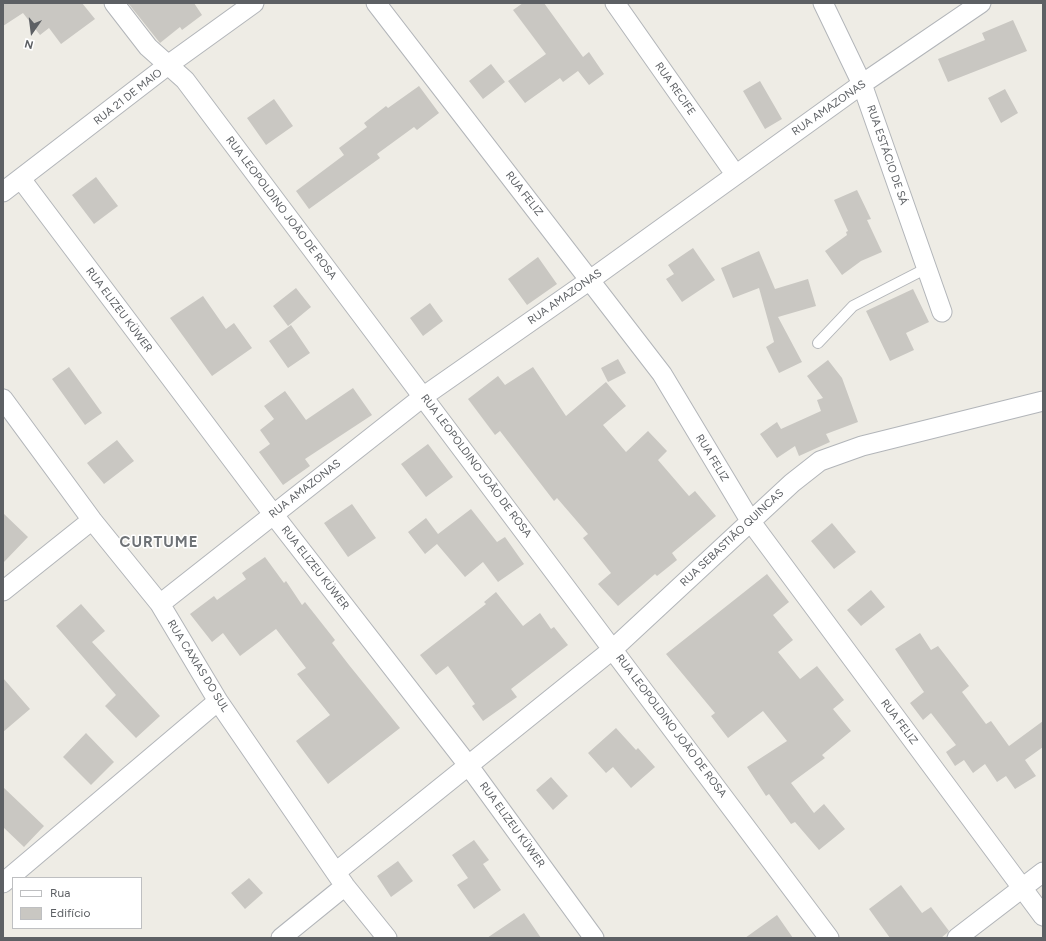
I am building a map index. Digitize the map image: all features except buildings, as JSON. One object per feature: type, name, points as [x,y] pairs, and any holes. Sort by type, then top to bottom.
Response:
[{"type":"street","name":"RUA LEOPOLDINO JOÃO DE ROSA","points":[[114,3],[148,46],[185,80],[424,396],[829,938]]},
{"type":"street","name":"RUA 21 DE MAIO","points":[[3,192],[168,65],[254,3]]},
{"type":"street","name":"RUA FELIZ","points":[[376,3],[662,374],[750,522],[1043,916]]},
{"type":"street","name":"RUA RECIFE","points":[[615,3],[735,174]]},
{"type":"street","name":"RUA ESTÁCIO DE SÁ","points":[[823,3],[862,84],[942,312]]},
{"type":"street","name":"RUA AMAZONAS","points":[[160,604],[424,396],[590,280],[735,174],[862,84],[981,3]]},
{"type":"street","name":"RUA ELIZEU KÜWER","points":[[21,179],[273,514],[468,764],[594,938]]},
{"type":"street","name":"RUA CAXIAS DO SUL","points":[[3,399],[92,520],[160,604],[218,701],[340,879],[387,938]]},
{"type":"street","name":"RUA SEBASTIÃO QUINCAS","points":[[281,938],[340,879],[468,764],[613,649],[792,483],[820,461],[862,446],[1043,401]]},
{"type":"street","points":[[3,591],[92,520]]},
{"type":"street","points":[[3,883],[218,701]]},
{"type":"street","points":[[957,938],[1043,872]]},
{"type":"lane","points":[[818,342],[853,306],[927,268]]},
{"type":"district","name":"CURTUME","points":[[159,543]]}]
